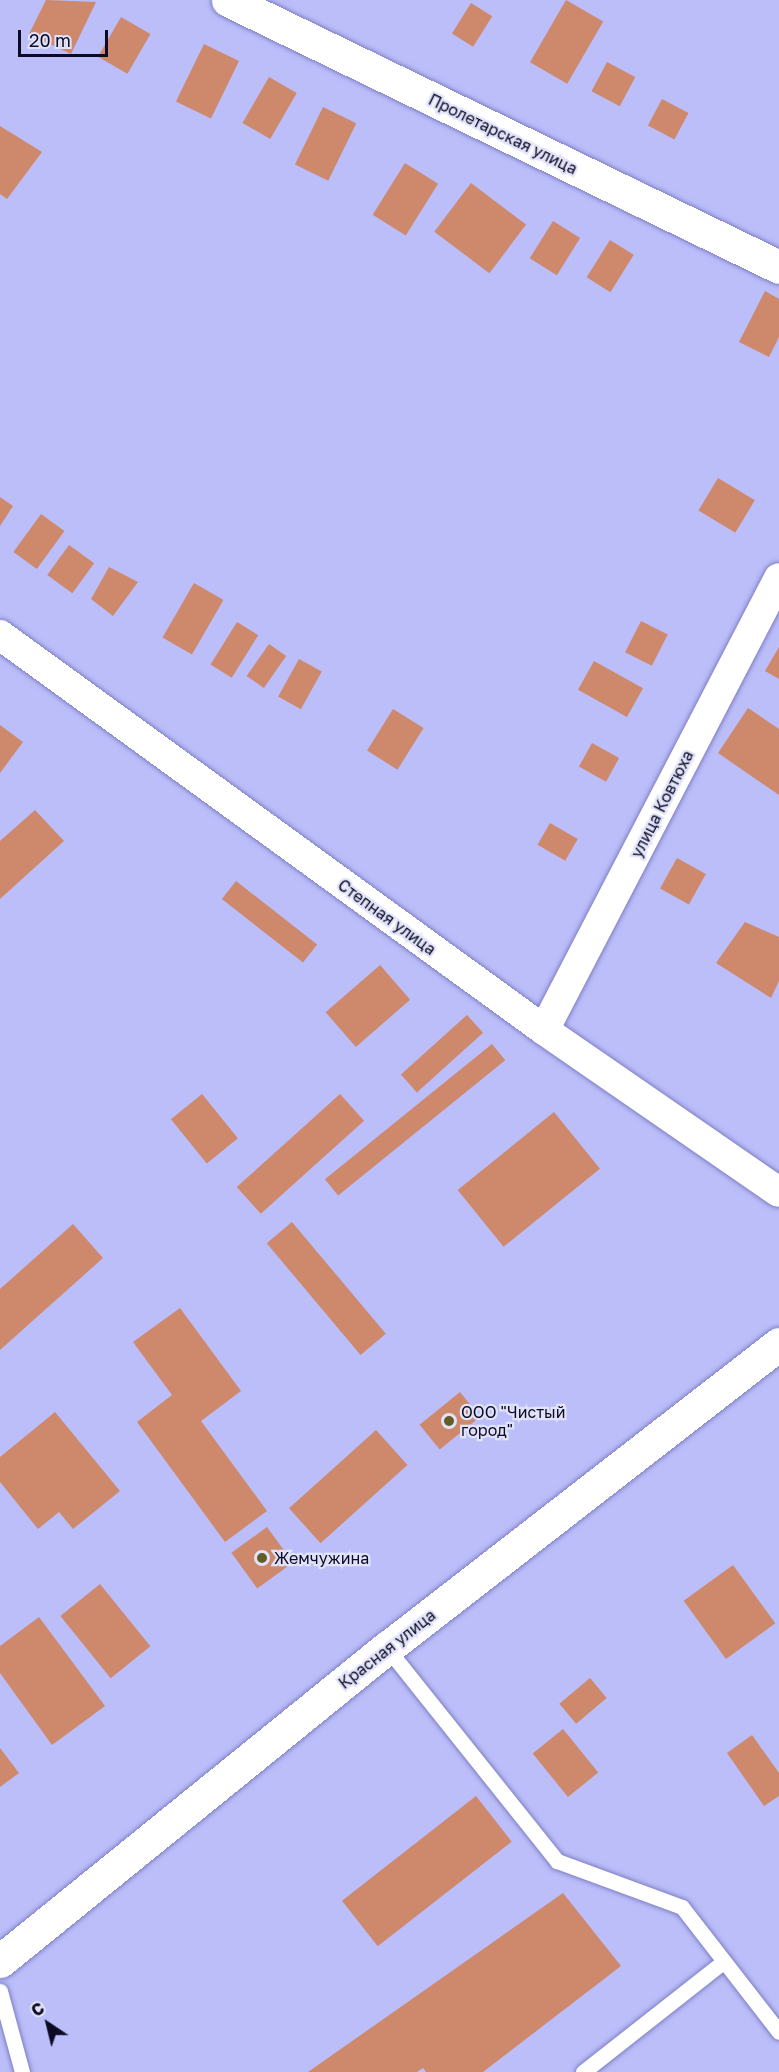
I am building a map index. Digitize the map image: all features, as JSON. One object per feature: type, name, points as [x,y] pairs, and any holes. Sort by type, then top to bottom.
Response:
[{"type":"main road","name":"Пролетарская улица","points":[[228,0],[779,267]]},
{"type":"main road","name":"Красная улица","points":[[0,1961],[387,1648],[779,1344]]},
{"type":"street","name":"улица Ковтюха","points":[[544,1030],[779,578]]},
{"type":"street","name":"Степная улица","points":[[0,635],[544,1030],[779,1192]]},
{"type":"lane","points":[[387,1648],[557,1861],[682,1907],[779,2032]]},
{"type":"lane","points":[[583,2072],[724,1961]]},
{"type":"lane","points":[[0,1991],[22,2072]]},
{"type":"building","points":[[46,0],[96,2],[71,54],[29,34]]},
{"type":"building","points":[[566,0],[603,22],[567,84],[530,62]]},
{"type":"building","points":[[471,3],[492,16],[473,47],[452,34]]},
{"type":"building","points":[[121,17],[150,34],[127,74],[98,57]]},
{"type":"building","points":[[204,44],[239,61],[211,119],[176,102]]},
{"type":"building","points":[[607,62],[635,77],[620,106],[592,91]]},
{"type":"building","points":[[269,77],[297,93],[270,139],[242,123]]},
{"type":"building","points":[[662,99],[688,113],[674,140],[648,125]]},
{"type":"building","points":[[323,107],[356,123],[328,181],[295,165]]},
{"type":"building","points":[[0,126],[42,152],[7,199],[0,194]]},
{"type":"building","points":[[405,163],[438,184],[406,235],[373,215]]},
{"type":"building","points":[[471,183],[526,225],[489,273],[434,232]]},
{"type":"building","points":[[553,221],[580,238],[557,275],[530,258]]},
{"type":"building","points":[[610,240],[634,255],[610,292],[587,277]]},
{"type":"building","points":[[765,291],[779,299],[779,337],[769,357],[739,342]]},
{"type":"building","points":[[718,478],[755,500],[735,533],[698,511]]},
{"type":"building","points":[[0,497],[13,506],[0,526]]},
{"type":"building","points":[[41,514],[64,531],[37,569],[13,552]]},
{"type":"building","points":[[69,545],[94,563],[72,593],[47,575]]},
{"type":"building","points":[[109,567],[138,582],[113,616],[91,599]]},
{"type":"building","points":[[194,583],[223,600],[192,655],[162,638]]},
{"type":"building","points":[[641,621],[668,635],[652,666],[625,652]]},
{"type":"building","points":[[237,622],[258,635],[232,678],[211,664]]},
{"type":"building","points":[[269,644],[286,656],[264,688],[247,676]]},
{"type":"building","points":[[779,647],[779,679],[765,671]]},
{"type":"building","points":[[299,659],[322,672],[301,709],[278,697]]},
{"type":"building","points":[[594,661],[643,688],[627,717],[578,690]]},
{"type":"building","points":[[748,708],[779,729],[779,795],[718,753]]},
{"type":"building","points":[[393,709],[424,728],[398,770],[367,751]]},
{"type":"building","points":[[0,725],[23,742],[0,773]]},
{"type":"building","points":[[592,743],[619,758],[606,782],[579,767]]},
{"type":"building","points":[[35,810],[64,841],[0,899],[0,841]]},
{"type":"building","points":[[550,823],[578,839],[565,861],[538,845]]},
{"type":"building","points":[[677,858],[706,874],[689,905],[660,889]]},
{"type":"building","points":[[236,881],[317,944],[303,963],[222,899]]},
{"type":"building","points":[[745,922],[779,937],[779,981],[771,998],[716,963]]},
{"type":"building","points":[[380,965],[410,1000],[356,1047],[326,1012]]},
{"type":"building","points":[[467,1015],[483,1033],[417,1092],[401,1075]]},
{"type":"building","points":[[492,1044],[505,1060],[338,1196],[325,1179]]},
{"type":"building","points":[[202,1094],[238,1138],[207,1163],[171,1119]]},
{"type":"building","points":[[340,1094],[364,1121],[261,1214],[237,1187]]},
{"type":"building","points":[[554,1112],[600,1169],[504,1247],[458,1190]]},
{"type":"building","points":[[292,1222],[386,1334],[361,1355],[267,1243]]},
{"type":"building","points":[[73,1224],[103,1258],[0,1350],[0,1289]]},
{"type":"building","points":[[180,1308],[241,1391],[201,1421],[267,1511],[225,1542],[137,1422],[172,1395],[133,1342]]},
{"type":"building","name":"ООО \"Чистый город\"","points":[[460,1392],[480,1417],[440,1450],[420,1425]]},
{"type":"building","points":[[55,1412],[120,1491],[73,1529],[59,1512],[38,1529],[0,1482],[0,1457]]},
{"type":"building","points":[[376,1430],[407,1465],[321,1543],[289,1508]]},
{"type":"building","name":"Жемчужина","points":[[267,1527],[293,1563],[257,1588],[231,1553]]},
{"type":"building","points":[[733,1565],[775,1623],[726,1659],[684,1601]]},
{"type":"building","points":[[100,1584],[150,1646],[111,1678],[60,1616]]},
{"type":"building","points":[[39,1617],[105,1706],[52,1745],[0,1673],[0,1646]]},
{"type":"building","points":[[590,1678],[607,1698],[576,1724],[559,1704]]},
{"type":"building","points":[[563,1729],[598,1773],[568,1797],[533,1754]]},
{"type":"building","points":[[752,1735],[779,1773],[779,1796],[764,1806],[727,1753]]},
{"type":"building","points":[[0,1748],[19,1773],[0,1787]]},
{"type":"building","points":[[476,1796],[512,1842],[378,1946],[342,1901]]},
{"type":"building","points":[[563,1893],[621,1966],[483,2072],[426,2072],[423,2068],[417,2072],[308,2072]]},
{"type":"place","name":"ООО \"Чистый город\"","points":[[449,1421]]},
{"type":"place","name":"Жемчужина","points":[[262,1558]]}]
